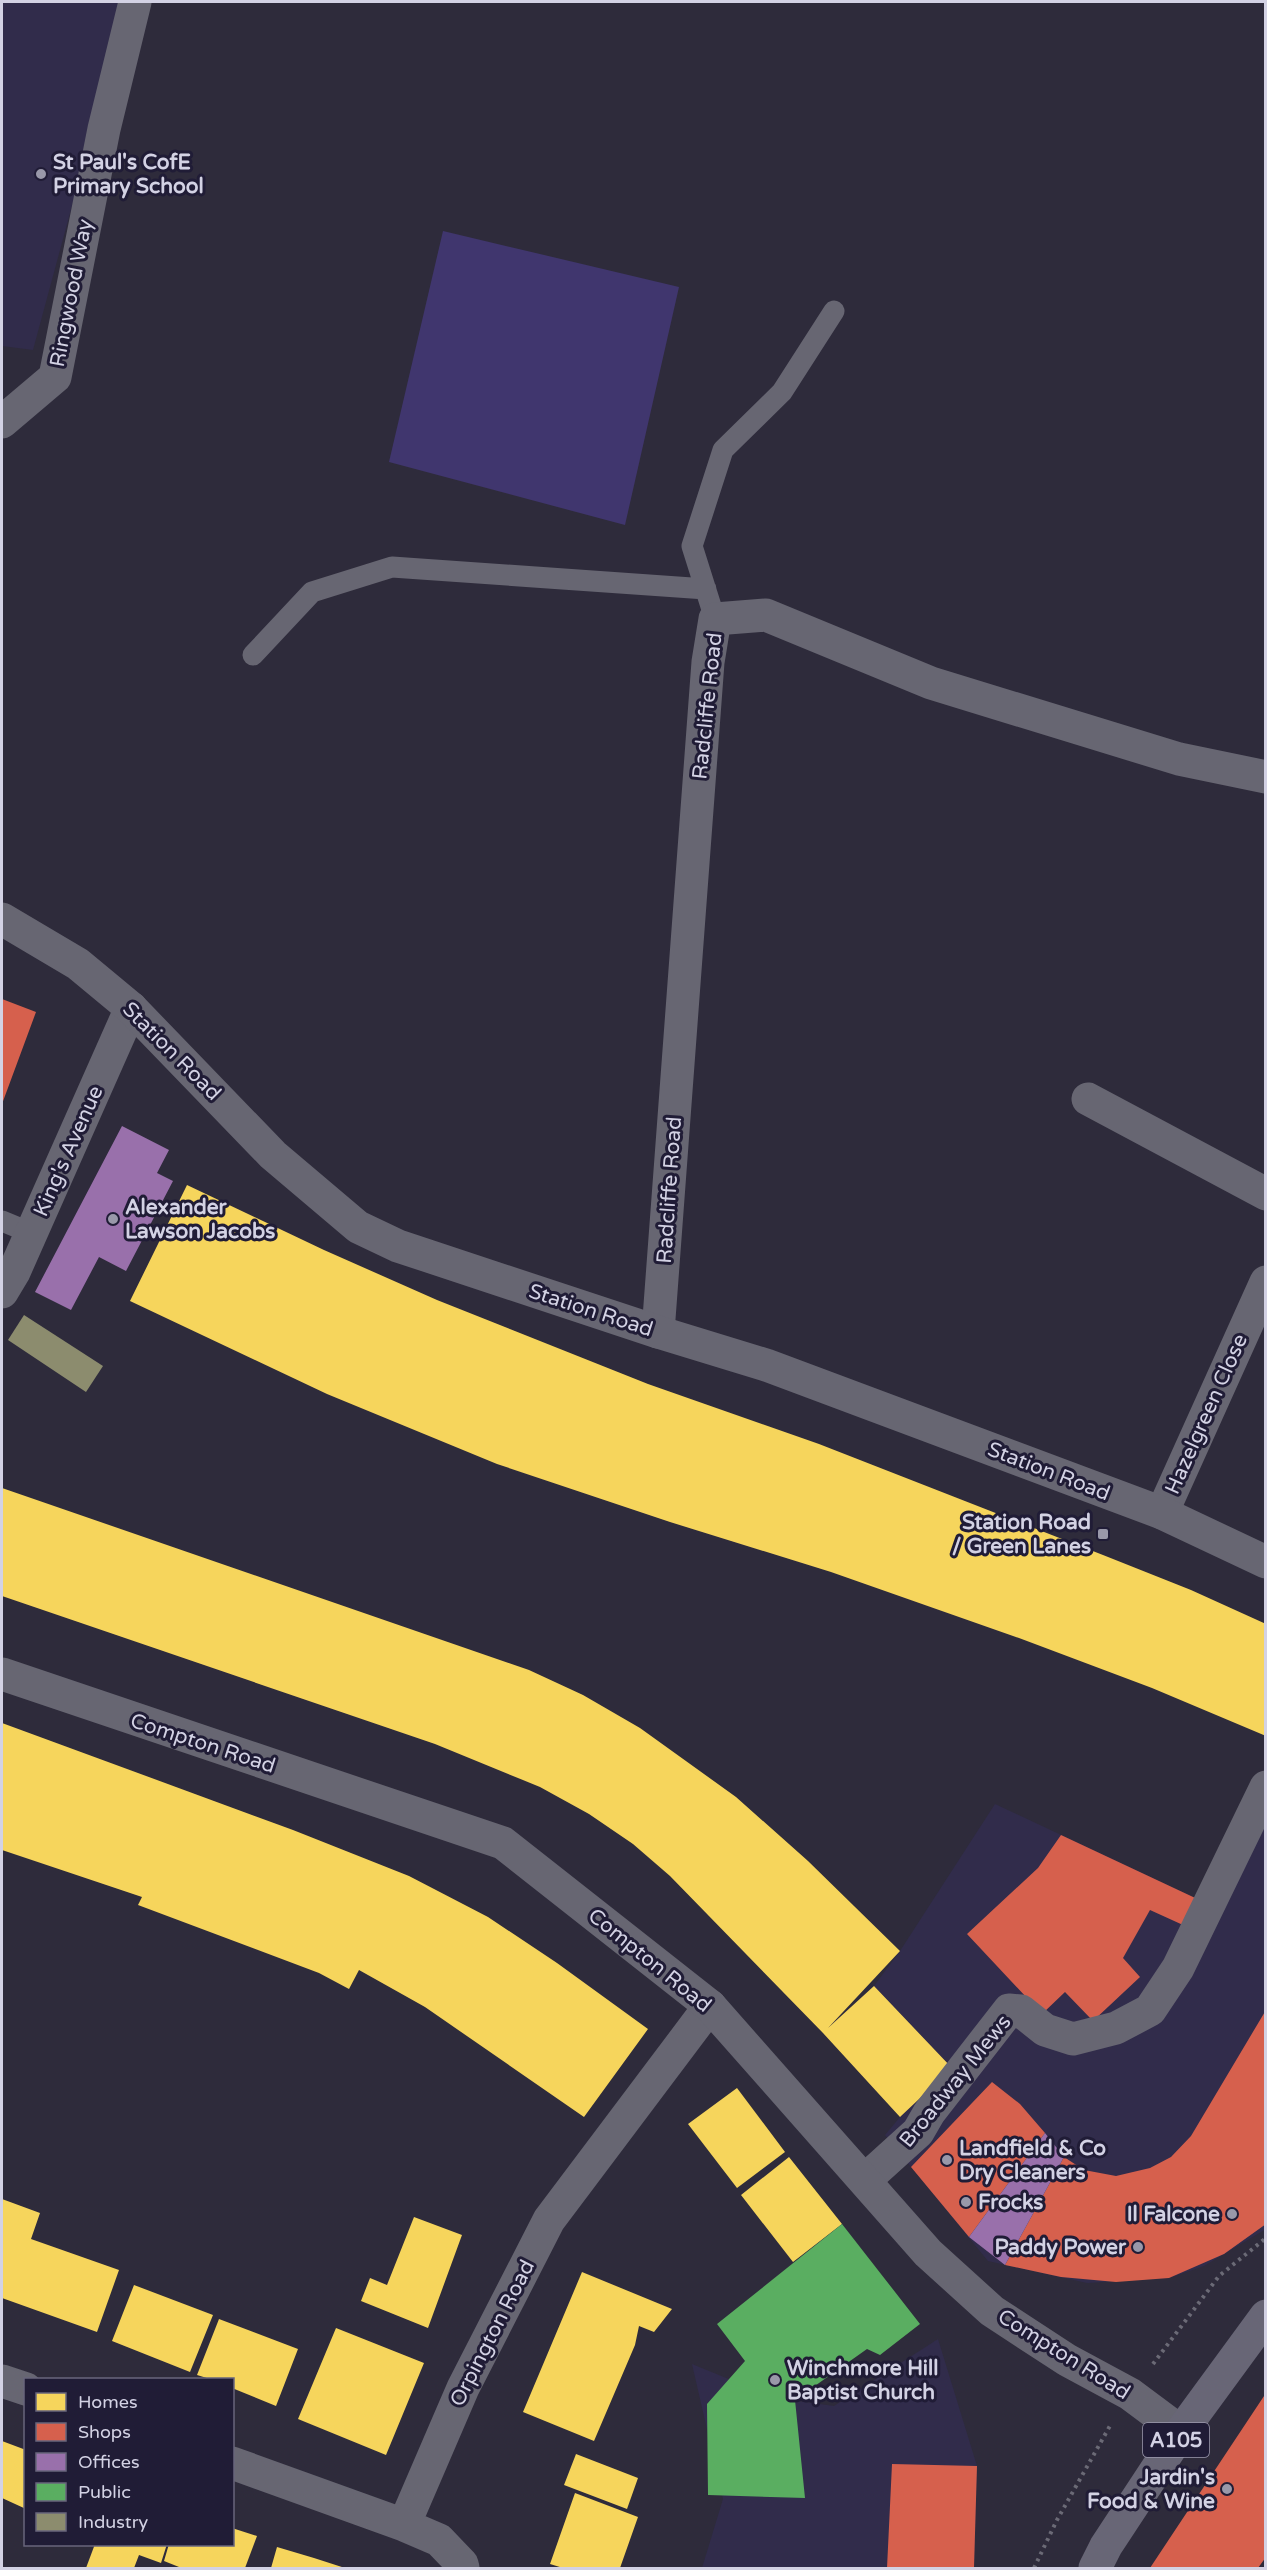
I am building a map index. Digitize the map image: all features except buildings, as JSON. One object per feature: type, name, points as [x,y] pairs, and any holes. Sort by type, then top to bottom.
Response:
[{"type":"main road","name":"A105","points":[[1095,2568],[1106,2547],[1181,2432],[1266,2316]]},
{"type":"street","name":"Ringwood Way","points":[[2,422],[55,377],[104,129],[135,2]]},
{"type":"street","name":"Radcliffe Road","points":[[658,1332],[711,604],[766,615],[931,683],[1179,759],[1266,777]]},
{"type":"street","name":"Station Road","points":[[2,919],[78,964],[131,1008],[273,1155],[358,1227],[398,1246],[658,1332],[766,1365],[1162,1514],[1266,1562]]},
{"type":"street","name":"King's Avenue","points":[[2,1292],[32,1233],[131,1008]]},
{"type":"street","points":[[1088,1099],[1266,1194]]},
{"type":"street","name":"Hazelgreen Close","points":[[1162,1514],[1266,1282]]},
{"type":"street","name":"Compton Road","points":[[2,1674],[502,1843],[710,2006],[928,2253],[992,2311],[1067,2360],[1130,2394],[1181,2432]]},
{"type":"street","name":"Broadway Mews","points":[[865,2180],[918,2132],[929,2113],[1009,2010],[1021,2011],[1045,2030],[1073,2039],[1116,2028],[1150,2010],[1178,1968],[1266,1787]]},
{"type":"street","name":"Orpington Road","points":[[404,2525],[463,2388],[549,2220],[710,2006]]},
{"type":"street","points":[[2,2380],[24,2388]]},
{"type":"street","points":[[234,2464],[404,2525],[439,2540],[462,2564],[463,2568]]},
{"type":"lane","points":[[253,655],[312,592],[392,567],[711,604],[692,546],[723,450],[782,392],[834,311]]},
{"type":"lane","points":[[2,1221],[32,1233]]},
{"type":"path","points":[[1152,2365],[1219,2276],[1266,2238]]},
{"type":"path","points":[[1034,2568],[1057,2520],[1114,2419]]},
{"type":"shaded area","name":"St Paul's CofE Primary School","points":[[2,2],[127,2],[33,350],[2,346]]},
{"type":"shaded area","points":[[443,231],[679,287],[625,525],[389,462]]},
{"type":"shaded area","points":[[995,1804],[1208,1904],[1265,1815],[1266,2229],[1204,2266],[1169,2278],[1087,2283],[988,2261],[885,2135],[900,2117],[952,2068],[874,1986],[900,1951]]},
{"type":"shaded area","points":[[938,2339],[977,2466],[974,2568],[702,2568],[723,2499],[692,2364],[775,2398],[834,2406]]},
{"type":"place","name":"St Paul's CofE Primary School","points":[[41,174]]},
{"type":"place","name":"Alexander Lawson Jacobs","points":[[113,1219]]},
{"type":"place","name":"Station Road / Green Lanes","points":[[1103,1534]]},
{"type":"place","name":"Landfield & Co Dry Cleaners","points":[[947,2160]]},
{"type":"place","name":"Frocks","points":[[966,2202]]},
{"type":"place","name":"Il Falcone","points":[[1232,2214]]},
{"type":"place","name":"Paddy Power","points":[[1138,2247]]},
{"type":"place","name":"Winchmore Hill Baptist Church","points":[[775,2380]]},
{"type":"place","name":"Jardin's Food & Wine","points":[[1227,2489]]}]
